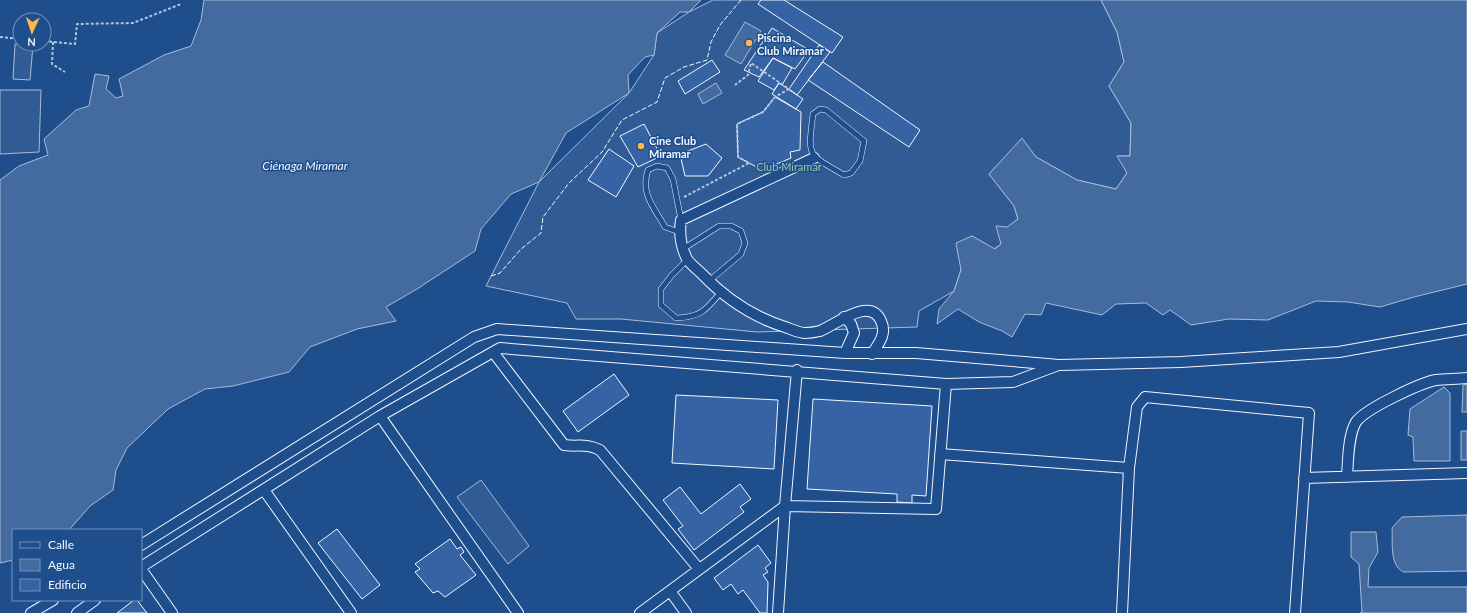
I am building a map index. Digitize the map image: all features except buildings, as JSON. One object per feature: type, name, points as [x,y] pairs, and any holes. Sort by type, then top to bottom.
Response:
[{"type":"street","points":[[814,158],[681,220],[679,232],[683,249],[688,260],[721,292],[764,321],[804,333],[820,331],[844,316],[870,312],[880,318],[884,327],[882,337],[872,354]]},
{"type":"street","points":[[844,316],[851,324],[854,333],[845,354]]},
{"type":"street","points":[[142,544],[474,337],[497,329],[845,354],[916,353],[1059,365],[1180,362],[1339,352],[1467,329]]},
{"type":"street","points":[[142,567],[380,416],[500,348],[797,370],[946,384],[1013,382],[1059,365]]},
{"type":"street","points":[[493,352],[564,445],[590,445],[600,450],[699,570]]},
{"type":"street","points":[[778,613],[784,506],[797,370]]},
{"type":"street","points":[[1347,477],[1352,435],[1355,423],[1364,413],[1375,406],[1425,383],[1436,380],[1467,378]]},
{"type":"street","points":[[640,613],[784,506],[936,509],[946,384]]},
{"type":"street","points":[[1122,613],[1129,468],[1137,407],[1145,397],[1309,413],[1294,613]]},
{"type":"street","points":[[380,416],[518,613]]},
{"type":"street","points":[[940,454],[1129,468]]},
{"type":"street","points":[[1304,478],[1467,473]]},
{"type":"street","points":[[264,490],[351,613]]},
{"type":"street","points":[[142,569],[172,613]]},
{"type":"street","points":[[670,591],[686,613]]},
{"type":"street","points":[[31,613],[50,601]]},
{"type":"street","points":[[77,613],[94,601]]},
{"type":"lane","points":[[820,109],[826,110],[864,142],[860,161],[851,173],[844,175],[814,158],[810,146],[814,114],[820,109]]},
{"type":"lane","points":[[679,232],[665,227],[647,196],[644,182],[648,170],[657,166],[667,168],[673,179],[681,220]]},
{"type":"lane","points":[[683,249],[719,226],[731,226],[741,231],[745,243],[741,254],[709,281]]},
{"type":"lane","points":[[688,260],[672,275],[661,289],[661,305],[676,318],[691,317],[704,312],[721,292]]},
{"type":"path","points":[[52,42],[75,44],[77,24],[133,23],[181,4]]},
{"type":"path","points":[[0,37],[12,38]]},
{"type":"path","points":[[54,42],[52,64],[65,72]]},
{"type":"path","points":[[677,201],[749,163],[738,157],[738,124],[763,112],[776,97],[789,90],[751,63],[748,75],[735,85]]},
{"type":"shaded area","name":"Club Miramar","points":[[713,0],[1101,0],[1117,32],[1124,62],[1109,86],[1131,123],[1130,156],[1118,156],[1127,173],[1116,189],[1077,180],[1036,157],[1022,139],[989,174],[1014,206],[1018,219],[1007,228],[1001,244],[994,249],[972,236],[954,291],[919,311],[917,327],[757,332],[621,319],[576,319],[567,303],[486,286],[539,182],[629,93],[654,55],[657,33],[689,12]]},
{"type":"shaded area","points":[[15,52],[32,52],[30,80],[13,79]]},
{"type":"shaded area","points":[[0,90],[41,90],[39,152],[0,154]]},
{"type":"shaded area","points":[[481,480],[529,546],[508,564],[457,497]]},
{"type":"water","name":"Ciénaga Miramar","points":[[204,0],[701,0],[689,12],[680,12],[657,33],[654,55],[645,57],[628,75],[629,93],[566,133],[539,182],[511,194],[481,229],[475,251],[417,289],[386,307],[396,321],[357,329],[310,347],[289,372],[233,386],[205,389],[168,409],[127,448],[116,470],[113,490],[90,506],[70,529],[12,529],[12,560],[0,563],[0,180],[19,166],[48,155],[44,139],[76,110],[89,106],[95,74],[109,76],[106,89],[116,98],[123,96],[119,79],[164,55],[191,46],[201,20]]},
{"type":"water","points":[[1101,0],[1467,0],[1467,284],[1380,307],[1348,302],[1316,301],[1268,320],[1229,319],[1191,325],[1170,310],[1163,315],[1146,303],[1116,304],[1102,315],[1046,303],[1041,315],[1025,314],[1012,337],[1002,331],[979,322],[958,309],[937,324],[939,309],[954,291],[961,270],[956,243],[972,236],[995,249],[1001,244],[996,226],[1007,227],[1018,219],[1014,206],[989,174],[1022,138],[1036,157],[1077,180],[1116,189],[1127,173],[1117,156],[1130,156],[1131,123],[1109,86],[1124,62],[1117,32]]},
{"type":"water","points":[[745,22],[761,31],[741,64],[725,55]]},
{"type":"water","points":[[716,83],[722,93],[703,104],[698,94]]},
{"type":"water","points":[[1467,384],[1467,412],[1462,412],[1463,385]]},
{"type":"water","points":[[1444,387],[1450,393],[1450,461],[1414,461],[1413,437],[1408,435],[1410,409]]},
{"type":"water","points":[[1461,431],[1467,431],[1467,460],[1461,460]]},
{"type":"water","points":[[1467,515],[1467,571],[1404,572],[1396,565],[1393,553],[1392,528],[1402,517]]},
{"type":"water","points":[[1351,532],[1376,532],[1378,552],[1369,568],[1368,587],[1467,587],[1467,613],[1360,613],[1362,612],[1359,564],[1351,557]]},
{"type":"fence","points":[[491,276],[500,273],[521,249],[541,233],[543,217],[569,183],[602,152],[622,120],[657,102],[665,78],[684,67],[707,60],[711,42],[720,25],[741,0]]},
{"type":"place","name":"Piscina Club Miramar","points":[[749,43]]},
{"type":"place","name":"Cine Club Miramar","points":[[641,146]]}]
